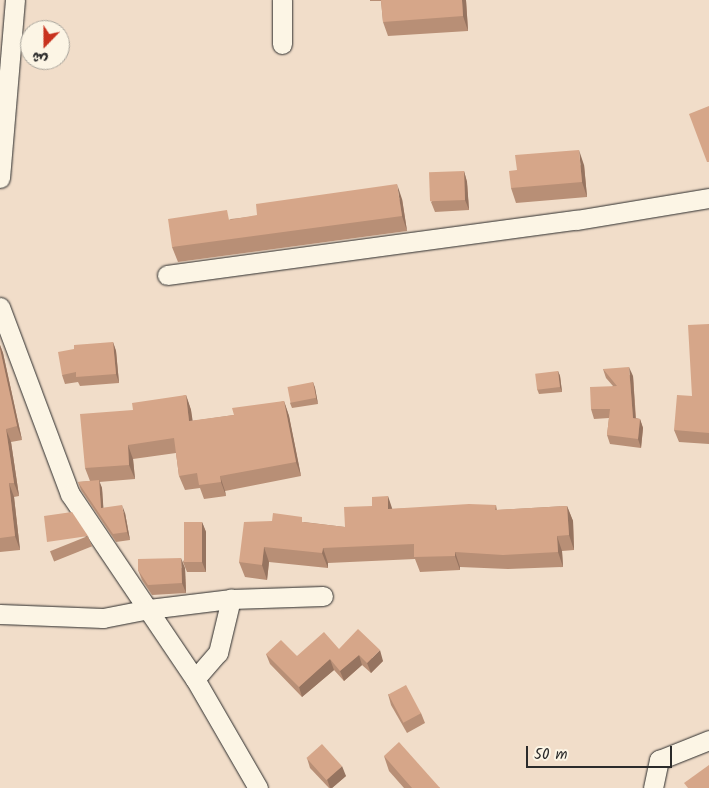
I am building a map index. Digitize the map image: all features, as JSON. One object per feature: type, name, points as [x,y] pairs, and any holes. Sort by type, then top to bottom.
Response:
[{"type":"street","points":[[0,178],[15,0]]},
{"type":"street","points":[[282,0],[282,44]]},
{"type":"street","points":[[167,275],[307,254],[576,220],[709,198]]},
{"type":"street","points":[[0,307],[70,494],[195,678],[258,788]]},
{"type":"street","points":[[0,614],[103,618],[149,609],[231,600],[323,596]]},
{"type":"street","points":[[195,678],[218,653],[231,600]]},
{"type":"street","points":[[653,788],[659,760],[709,740]]},
{"type":"building","points":[[381,0],[462,0],[463,16],[383,22]]},
{"type":"building","points":[[709,106],[709,162],[707,162],[689,114]]},
{"type":"building","points":[[579,150],[582,182],[511,188],[509,171],[517,170],[515,155]]},
{"type":"building","points":[[464,171],[465,200],[430,201],[429,172]]},
{"type":"building","points":[[397,184],[402,216],[172,247],[168,219],[227,210],[229,220],[257,215],[256,204]]},
{"type":"building","points":[[709,324],[709,433],[674,430],[677,395],[692,396],[688,325]]},
{"type":"building","points":[[113,342],[116,374],[76,377],[76,372],[62,375],[58,352],[74,349],[74,345]]},
{"type":"building","points":[[0,349],[17,426],[6,429],[14,483],[9,483],[15,536],[0,538]]},
{"type":"building","points":[[629,367],[633,418],[640,419],[638,439],[607,435],[610,409],[591,409],[590,387],[617,386],[603,369]]},
{"type":"building","points":[[558,371],[560,387],[537,390],[535,374]]},
{"type":"building","points":[[313,382],[316,398],[291,403],[287,387]]},
{"type":"building","points":[[186,395],[189,421],[234,415],[232,408],[284,401],[296,462],[220,476],[221,482],[199,485],[197,473],[179,476],[174,438],[128,445],[129,465],[85,468],[80,414],[133,410],[132,403]]},
{"type":"building","points":[[99,480],[101,508],[122,505],[127,532],[113,534],[78,482]]},
{"type":"building","points":[[388,496],[388,509],[469,504],[496,505],[495,510],[567,506],[569,535],[557,536],[558,552],[503,555],[455,552],[455,556],[414,557],[414,544],[323,548],[322,553],[264,547],[262,565],[239,562],[244,522],[272,521],[273,513],[302,517],[302,522],[345,527],[344,507],[372,506],[372,497]]},
{"type":"building","points":[[72,512],[88,536],[47,542],[44,516]]},
{"type":"building","points":[[184,522],[202,522],[202,562],[184,562]]},
{"type":"building","points":[[181,558],[182,583],[148,585],[138,570],[138,559]]},
{"type":"building","points":[[358,629],[380,650],[367,663],[359,655],[340,671],[330,659],[299,687],[266,654],[281,640],[297,656],[324,632],[339,649]]},
{"type":"building","points":[[406,685],[421,713],[403,723],[388,694]]},
{"type":"building","points":[[399,742],[440,788],[412,788],[384,756]]},
{"type":"building","points":[[322,744],[342,766],[326,780],[306,758]]},
{"type":"building","points":[[709,765],[709,788],[688,788],[684,783]]}]
